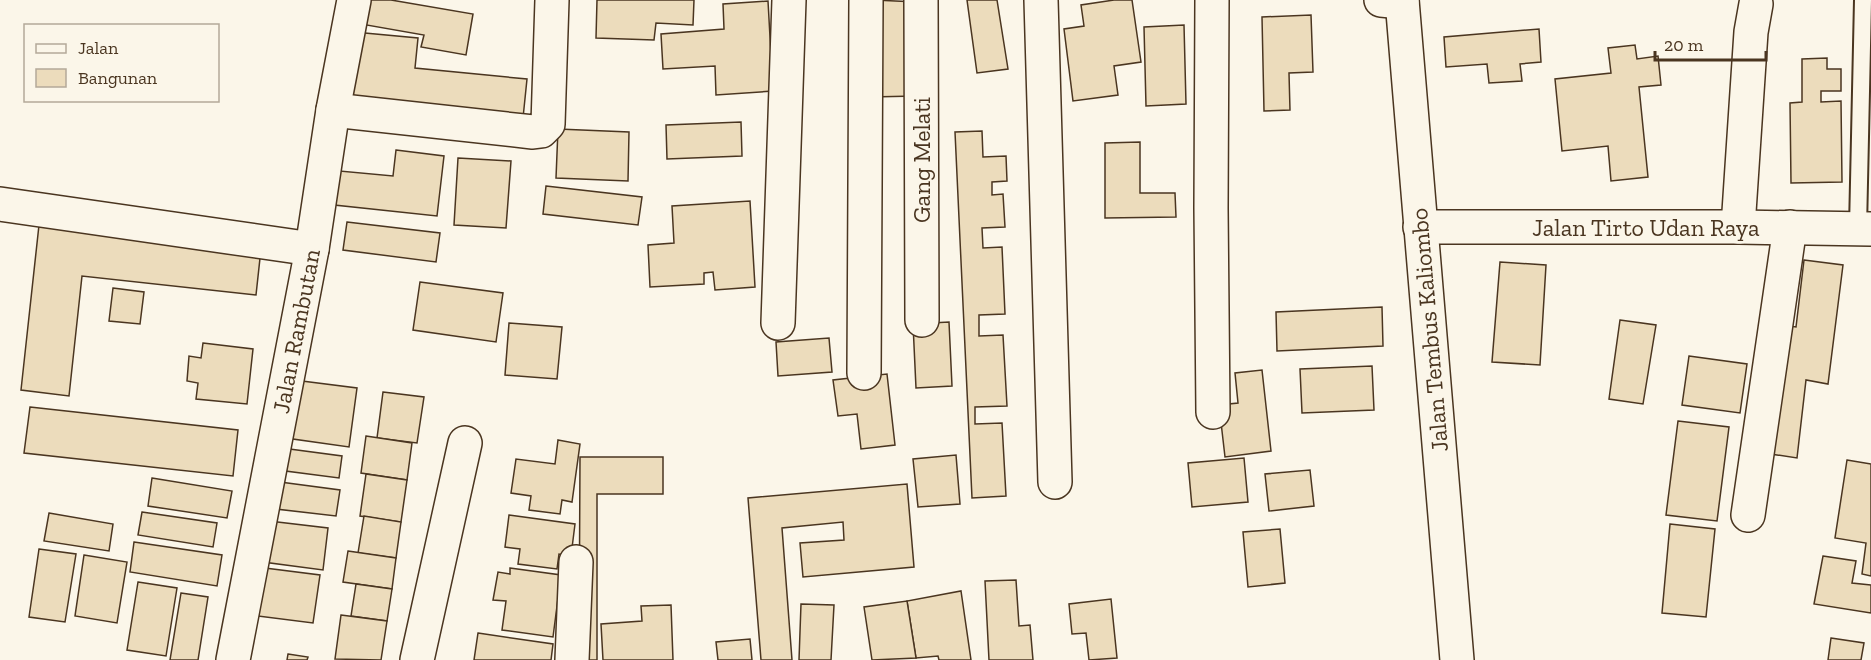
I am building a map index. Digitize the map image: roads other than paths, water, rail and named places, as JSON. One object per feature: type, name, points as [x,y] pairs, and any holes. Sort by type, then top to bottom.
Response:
[{"type":"street","name":"Jalan Rambutan","points":[[233,660],[312,249],[333,110],[354,0]]},
{"type":"street","points":[[333,110],[541,131],[548,124],[552,0]]},
{"type":"street","points":[[778,323],[789,0]]},
{"type":"street","points":[[864,374],[866,0]]},
{"type":"street","name":"Gang Melati","points":[[921,0],[922,320]]},
{"type":"street","points":[[1041,0],[1055,482]]},
{"type":"street","points":[[1212,0],[1213,412]]},
{"type":"street","name":"Jalan Tembus Kaliombo","points":[[1395,1],[1420,227],[1457,660]]},
{"type":"street","points":[[1738,227],[1751,32],[1756,4]]},
{"type":"street","points":[[0,204],[312,249]]},
{"type":"street","name":"Jalan Tirto Udan Raya","points":[[1420,227],[1864,229]]},
{"type":"street","points":[[1748,515],[1790,227]]},
{"type":"street","points":[[417,660],[465,444]]},
{"type":"street","points":[[572,660],[576,562]]},
{"type":"lane","points":[[1863,0],[1864,229]]}]
